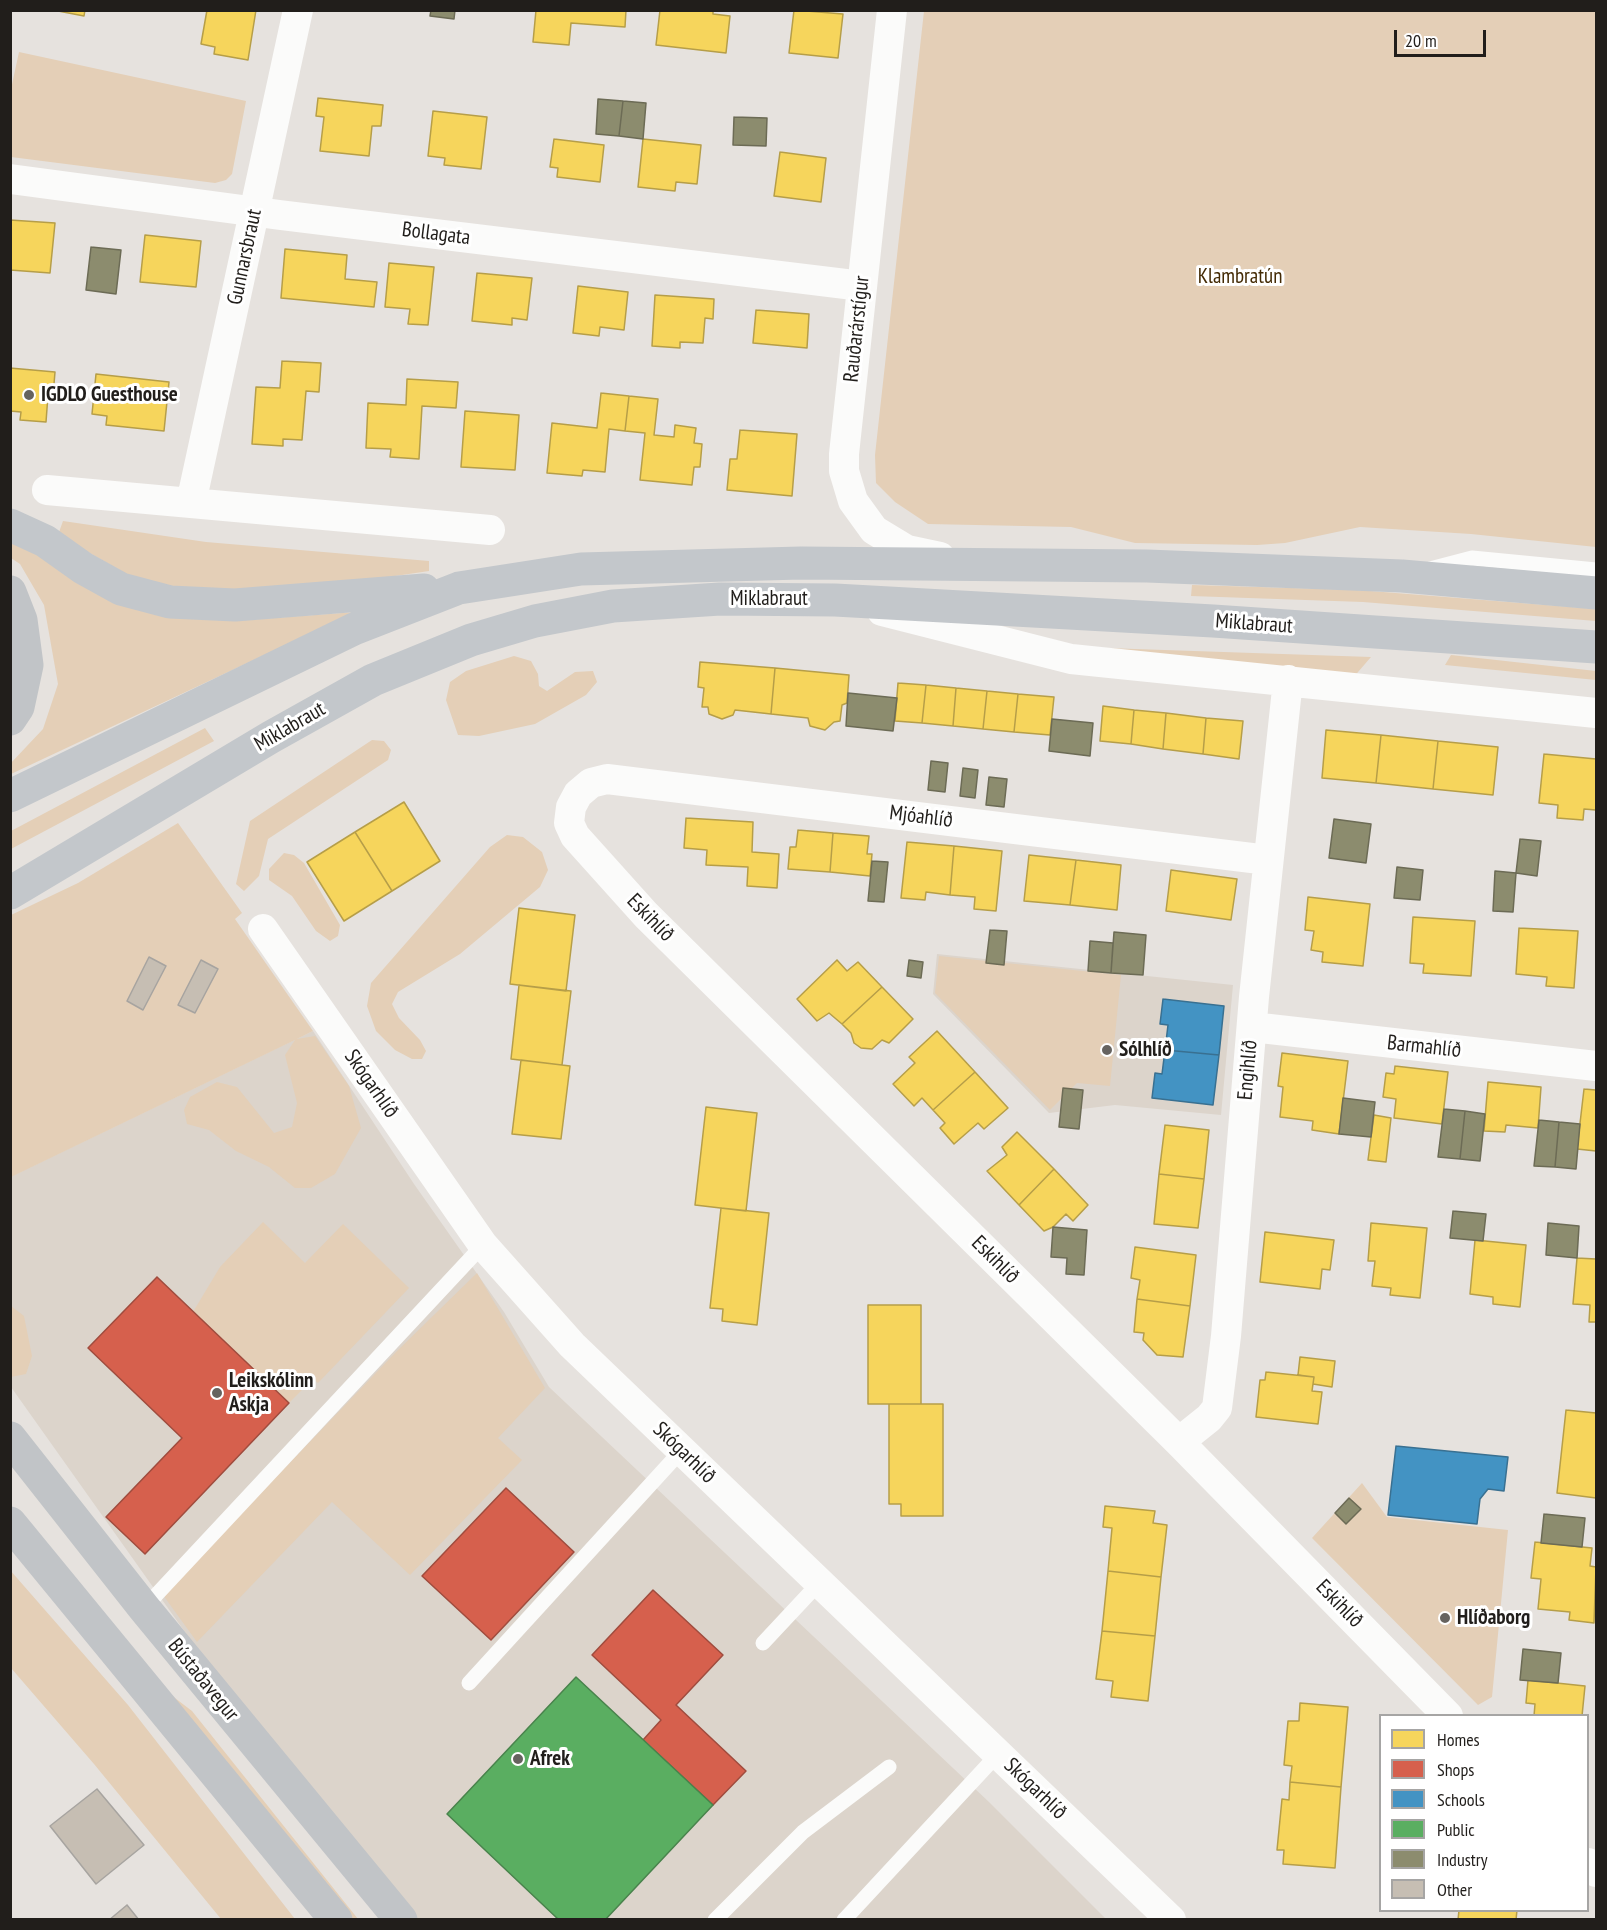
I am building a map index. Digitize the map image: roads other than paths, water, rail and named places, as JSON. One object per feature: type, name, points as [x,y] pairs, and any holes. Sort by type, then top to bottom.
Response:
[{"type":"highway","points":[[10,525],[45,541],[83,568],[121,589],[170,602],[235,605],[459,588]]},
{"type":"highway","name":"Miklabraut","points":[[10,796],[354,629],[459,588],[593,568],[731,563],[977,563],[1264,570],[1402,576],[1596,593]]},
{"type":"highway","name":"Miklabraut","points":[[10,893],[271,737],[373,680],[471,640],[535,621],[613,606],[720,599],[835,600],[1213,621],[1596,647]]},
{"type":"main road","points":[[10,592],[21,620],[27,664],[18,707],[10,719]]},
{"type":"main road","name":"Bústaðavegur","points":[[10,1438],[144,1608],[401,1920]]},
{"type":"main road","points":[[10,1523],[336,1920]]},
{"type":"street","name":"Gunnarsbraut","points":[[191,503],[298,10]]},
{"type":"street","name":"Rauðarárstígur","points":[[892,10],[844,454],[848,487],[861,515],[889,541],[907,550],[977,563]]},
{"type":"street","name":"Bollagata","points":[[10,179],[862,286]]},
{"type":"street","points":[[47,490],[489,530]]},
{"type":"street","points":[[835,600],[1071,659],[1596,713]]},
{"type":"street","name":"Engihlíð","points":[[1179,1442],[1209,1418],[1217,1408],[1226,1336],[1268,860],[1288,680]]},
{"type":"street","name":"Mjóahlíð","points":[[578,794],[591,783],[607,779],[1268,860]]},
{"type":"street","name":"Eskihlíð","points":[[578,794],[571,807],[569,823],[575,836],[646,915],[1179,1442],[1446,1714]]},
{"type":"street","name":"Skógarhlíð","points":[[263,929],[483,1245],[572,1345],[998,1754],[1160,1916]]},
{"type":"street","name":"Barmahlíð","points":[[1252,1028],[1596,1066]]},
{"type":"lane","name":"Miklabraut","points":[[1402,576],[1472,558],[1596,570]]},
{"type":"lane","points":[[144,1608],[483,1245]]},
{"type":"lane","points":[[469,1683],[682,1450]]},
{"type":"lane","points":[[763,1643],[820,1582]]},
{"type":"lane","points":[[844,1920],[998,1754]]},
{"type":"lane","points":[[715,1920],[803,1832],[889,1767]]},
{"type":"place","name":"IGDLO Guesthouse","points":[[29,395]]},
{"type":"place","name":"Sólhlíð","points":[[1107,1050]]},
{"type":"place","name":"Leikskólinn Askja","points":[[217,1393]]},
{"type":"place","name":"Hlíðaborg","points":[[1445,1618]]},
{"type":"place","name":"Afrek","points":[[518,1759]]},
{"type":"park label","name":"Klambratún","points":[[1240,277]]}]
